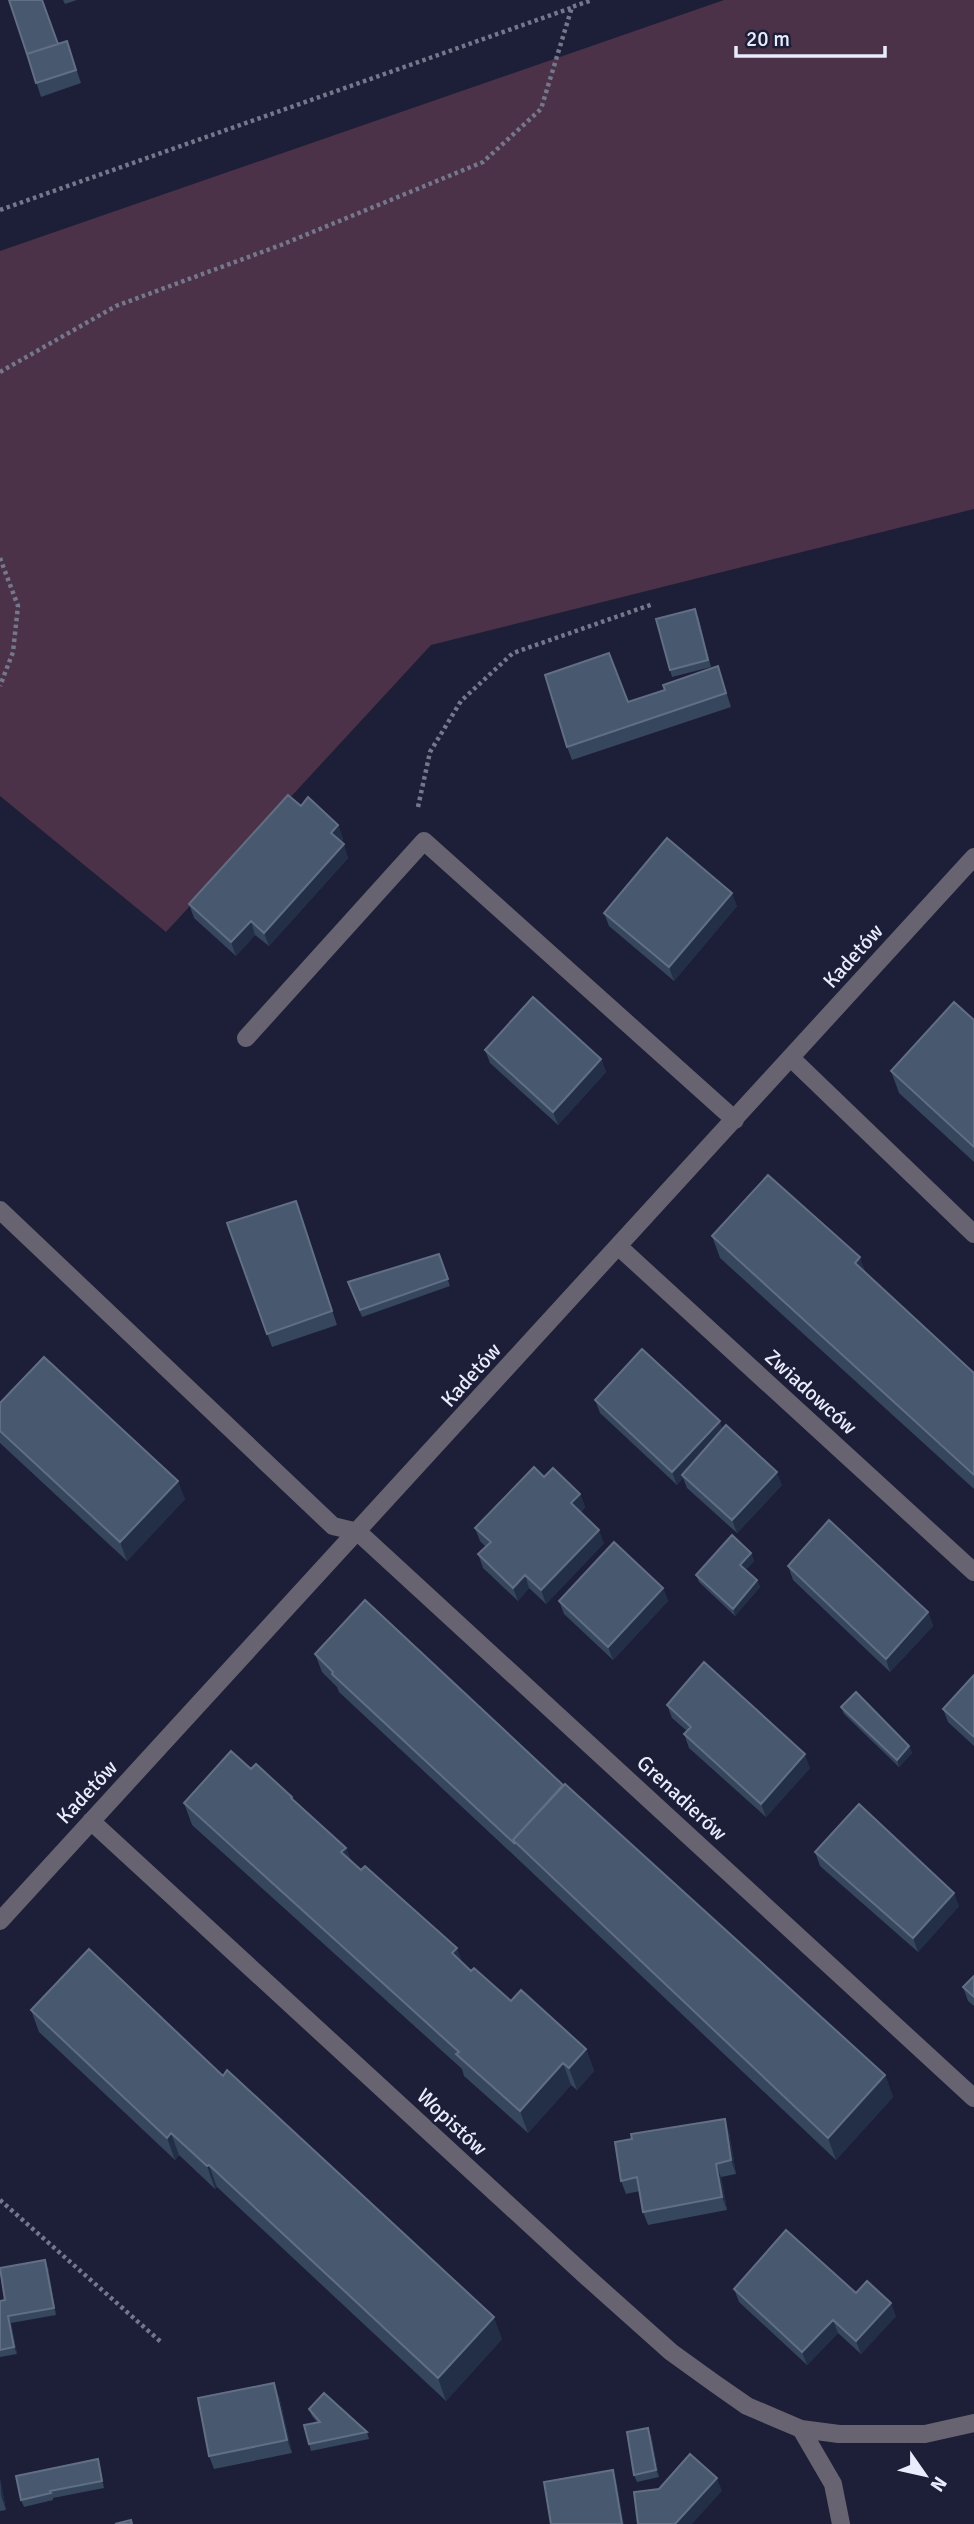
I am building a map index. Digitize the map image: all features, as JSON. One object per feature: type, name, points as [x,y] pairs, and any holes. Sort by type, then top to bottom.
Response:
[{"type":"street","points":[[246,1038],[424,841],[735,1120]]},
{"type":"street","name":"Kadetów","points":[[0,1922],[974,857]]},
{"type":"street","points":[[791,1058],[974,1234]]},
{"type":"street","points":[[0,1210],[333,1526],[358,1532]]},
{"type":"street","name":"Zwiadowców","points":[[618,1246],[974,1572]]},
{"type":"street","name":"Grenadierów","points":[[358,1532],[974,2098]]},
{"type":"street","name":"Wopistów","points":[[91,1821],[671,2352],[747,2406],[801,2429],[839,2434],[925,2434],[974,2423]]},
{"type":"street","points":[[801,2429],[833,2484],[841,2524]]},
{"type":"path","points":[[0,210],[592,0]]},
{"type":"path","points":[[0,372],[116,306],[281,245],[483,162],[541,109],[572,7]]},
{"type":"path","points":[[0,558],[18,607],[13,652],[0,686]]},
{"type":"path","points":[[424,841],[417,803],[430,752],[461,701],[513,653],[653,604]]},
{"type":"path","points":[[0,2200],[161,2342]]},
{"type":"shaded area","points":[[724,0],[974,0],[974,509],[431,645],[166,932],[0,796],[0,251]]},
{"type":"building","points":[[9,0],[42,0],[58,44],[27,54]]},
{"type":"building","points":[[67,41],[76,70],[36,83],[27,54]]},
{"type":"building","points":[[695,609],[708,660],[670,670],[656,619]]},
{"type":"building","points":[[609,653],[628,702],[665,690],[663,685],[718,666],[726,693],[567,747],[545,675]]},
{"type":"building","points":[[288,795],[301,806],[308,797],[338,825],[331,833],[344,844],[264,933],[251,921],[231,942],[189,904]]},
{"type":"building","points":[[667,838],[732,893],[669,967],[604,913]]},
{"type":"building","points":[[533,997],[601,1059],[553,1112],[485,1050]]},
{"type":"building","points":[[954,1002],[974,1020],[974,1147],[891,1071]]},
{"type":"building","points":[[768,1175],[860,1257],[855,1263],[974,1373],[974,1475],[712,1236]]},
{"type":"building","points":[[296,1201],[332,1311],[267,1334],[227,1223]]},
{"type":"building","points":[[439,1254],[448,1279],[360,1310],[348,1282]]},
{"type":"building","points":[[642,1349],[720,1421],[672,1472],[595,1400]]},
{"type":"building","points":[[44,1357],[178,1481],[120,1542],[0,1431],[0,1403]]},
{"type":"building","points":[[726,1425],[777,1472],[732,1520],[682,1475]]},
{"type":"building","points":[[534,1467],[544,1477],[553,1468],[580,1494],[571,1503],[599,1530],[541,1590],[525,1575],[513,1588],[478,1554],[491,1542],[475,1528]]},
{"type":"building","points":[[829,1520],[928,1612],[886,1659],[788,1566]]},
{"type":"building","points":[[732,1535],[751,1553],[740,1565],[757,1580],[733,1609],[696,1575]]},
{"type":"building","points":[[614,1542],[663,1588],[608,1647],[559,1601]]},
{"type":"building","points":[[365,1600],[563,1785],[513,1840],[515,1844],[332,1674],[315,1654]]},
{"type":"building","points":[[704,1662],[805,1754],[761,1804],[684,1734],[691,1727],[667,1705]]},
{"type":"building","points":[[974,1675],[974,1737],[943,1709]]},
{"type":"building","points":[[856,1692],[909,1746],[897,1760],[841,1707]]},
{"type":"building","points":[[231,1751],[251,1769],[256,1764],[346,1848],[341,1852],[361,1870],[365,1866],[457,1948],[452,1953],[471,1971],[474,1968],[511,2001],[521,1990],[586,2049],[569,2068],[563,2063],[520,2111],[456,2054],[459,2052],[184,1803]]},
{"type":"building","points":[[565,1784],[885,2075],[828,2138],[513,1840]]},
{"type":"building","points":[[859,1804],[954,1893],[913,1938],[815,1852]]},
{"type":"building","points":[[89,1949],[223,2076],[227,2070],[494,2317],[438,2378],[209,2165],[171,2133],[167,2138],[31,2010]]},
{"type":"building","points":[[974,1976],[974,1997],[963,1987]]},
{"type":"building","points":[[725,2119],[731,2160],[716,2164],[722,2197],[643,2212],[637,2177],[621,2181],[615,2142],[632,2139],[631,2134]]},
{"type":"building","points":[[786,2230],[856,2293],[867,2281],[891,2303],[856,2341],[833,2320],[802,2352],[734,2289]]},
{"type":"building","points":[[45,2260],[54,2308],[8,2316],[14,2347],[0,2350],[0,2301],[5,2300],[0,2268]]},
{"type":"building","points":[[274,2383],[287,2440],[209,2456],[198,2398]]},
{"type":"building","points":[[324,2393],[367,2432],[309,2444],[304,2425],[320,2422],[309,2409]]},
{"type":"building","points":[[648,2428],[656,2470],[634,2475],[627,2432]]},
{"type":"building","points":[[690,2454],[717,2478],[675,2524],[638,2524],[634,2492],[659,2489]]},
{"type":"building","points":[[98,2459],[102,2481],[50,2491],[51,2493],[21,2500],[16,2476]]},
{"type":"building","points":[[613,2470],[622,2524],[551,2524],[544,2482]]},
{"type":"building","points":[[131,2520],[132,2524],[115,2524]]}]
